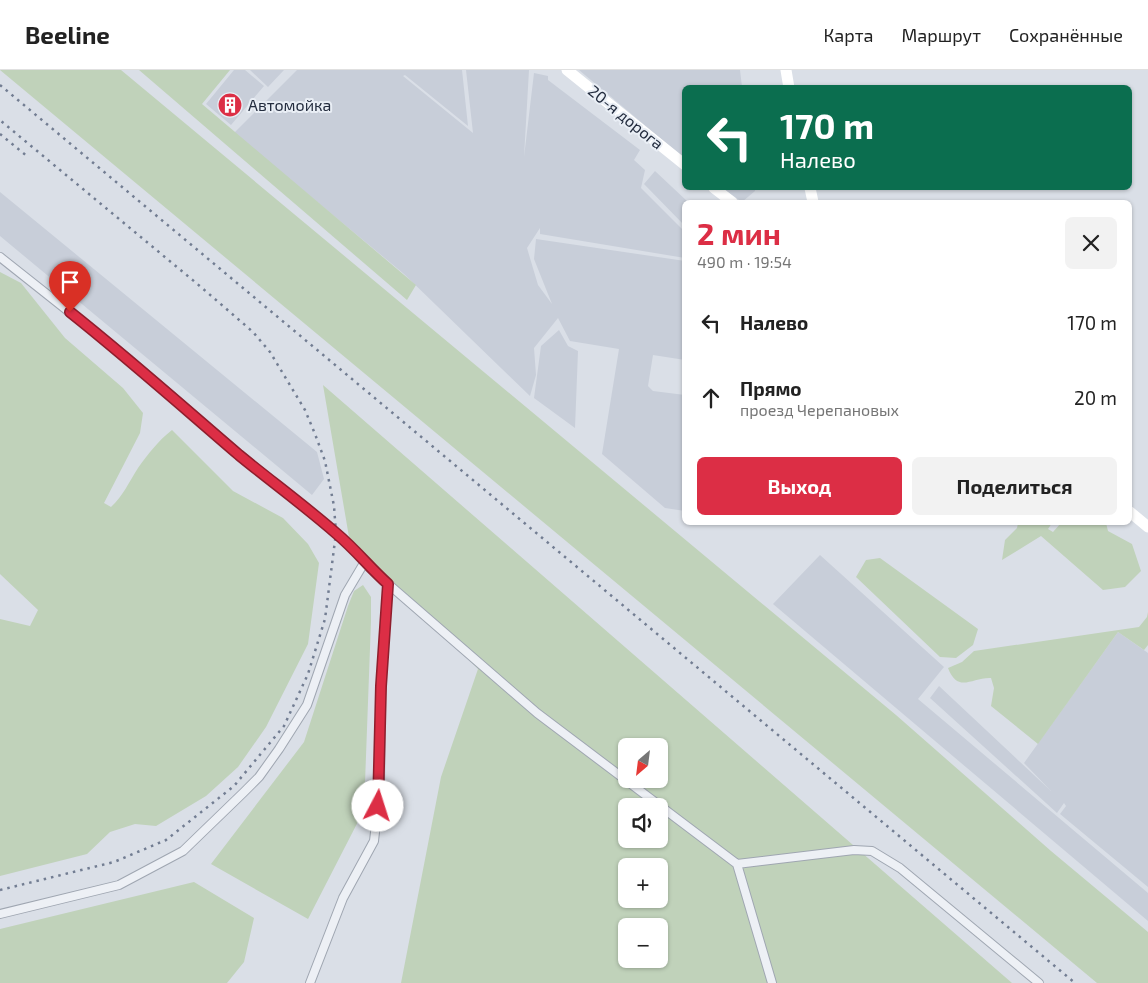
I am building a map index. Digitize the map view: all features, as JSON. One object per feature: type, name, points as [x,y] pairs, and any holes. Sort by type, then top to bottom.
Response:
[{"type":"main road","name":"20-я дорога","points":[[566,70],[682,163]]},
{"type":"main road","points":[[786,70],[788,85]]},
{"type":"main road","points":[[717,190],[729,200]]},
{"type":"main road","points":[[1132,514],[1148,527]]},
{"type":"street","points":[[0,257],[130,360],[239,454],[336,533],[362,557],[364,563],[537,713],[737,864],[772,983]]},
{"type":"street","points":[[0,914],[119,885],[183,851],[236,800],[260,776],[307,705],[345,595],[364,563]]},
{"type":"street","points":[[310,983],[343,898],[374,841],[380,788],[381,686],[388,584]]},
{"type":"street","points":[[737,864],[854,850],[872,851],[900,868],[1039,983]]},
{"type":"shaded area","points":[[234,70],[245,70],[264,86],[231,125],[206,104]]},
{"type":"shaded area","points":[[250,70],[284,70],[268,87]]},
{"type":"shaded area","points":[[297,70],[462,70],[468,126],[405,75],[403,76],[473,133],[466,70],[529,70],[524,157],[534,73],[548,76],[548,80],[640,150],[634,160],[645,170],[641,188],[682,229],[682,258],[540,234],[540,228],[527,248],[538,285],[552,304],[534,259],[536,239],[682,261],[682,360],[653,355],[648,386],[653,391],[682,395],[682,511],[665,508],[602,454],[619,349],[570,341],[558,318],[534,348],[536,375],[530,396],[404,274],[234,133]]},
{"type":"shaded area","points":[[579,70],[740,70],[742,85],[682,85],[682,156]]},
{"type":"shaded area","points":[[655,171],[686,200],[682,200],[682,223],[644,184]]},
{"type":"shaded area","points":[[725,190],[755,190],[744,200],[739,200]]},
{"type":"shaded area","points":[[0,192],[317,452],[324,479],[312,495],[0,236]]},
{"type":"shaded area","points":[[559,330],[568,346],[578,351],[575,428],[534,398],[541,346]]},
{"type":"shaded area","points":[[820,555],[944,667],[918,699],[1148,893],[1148,921],[773,604]]},
{"type":"shaded area","points":[[1118,632],[1148,653],[1148,887],[1060,814],[1066,806],[1064,803],[1057,813],[930,698],[939,686],[1051,791],[1024,763]]},
{"type":"green space","points":[[0,70],[121,70],[896,715],[1051,851],[1148,932],[1148,983],[1097,983]]},
{"type":"green space","points":[[139,70],[230,70],[202,104],[416,285],[407,300]]},
{"type":"green space","points":[[0,272],[21,283],[65,338],[123,388],[143,413],[140,433],[104,503],[111,507],[115,503],[138,468],[158,443],[172,430],[233,491],[283,518],[308,544],[319,563],[308,644],[266,727],[238,767],[206,796],[156,826],[135,824],[110,832],[87,854],[0,876],[0,619],[30,626],[38,610],[0,574]]},
{"type":"green space","points":[[323,385],[1012,983],[401,983],[441,777],[478,669],[349,537]]},
{"type":"green space","points":[[1018,525],[1051,525],[1048,529],[1053,532],[1059,525],[1106,525],[1108,531],[1132,544],[1141,571],[1125,587],[1103,590],[1041,536],[1002,560],[1005,540]]},
{"type":"green space","points":[[880,558],[978,629],[973,645],[956,658],[940,657],[856,577],[866,560]]},
{"type":"green space","points":[[363,585],[371,597],[364,810],[308,919],[211,864],[304,742],[348,606],[354,591]]},
{"type":"green space","points":[[1148,612],[1148,645],[1144,650],[1118,632],[1038,744],[991,706],[994,688],[991,678],[961,682],[952,676],[948,668],[962,662],[974,651],[1139,627],[1147,617]]},
{"type":"green space","points":[[194,882],[254,918],[244,962],[227,983],[0,983],[0,929]]},
{"type":"railway","points":[[0,85],[1075,983]]},
{"type":"railway","points":[[0,890],[114,862],[166,840],[234,786],[284,726],[308,674],[325,619],[336,533],[334,506],[325,461],[305,410],[270,352],[253,332],[201,287],[1,121]]},
{"type":"railway","points":[[0,134],[28,157]]},
{"type":"place","name":"Автомойка","points":[[230,105]]},
{"type":"route","points":[[70,312],[336,533],[362,557],[364,563],[388,584],[381,686],[380,788],[378,806]]}]
